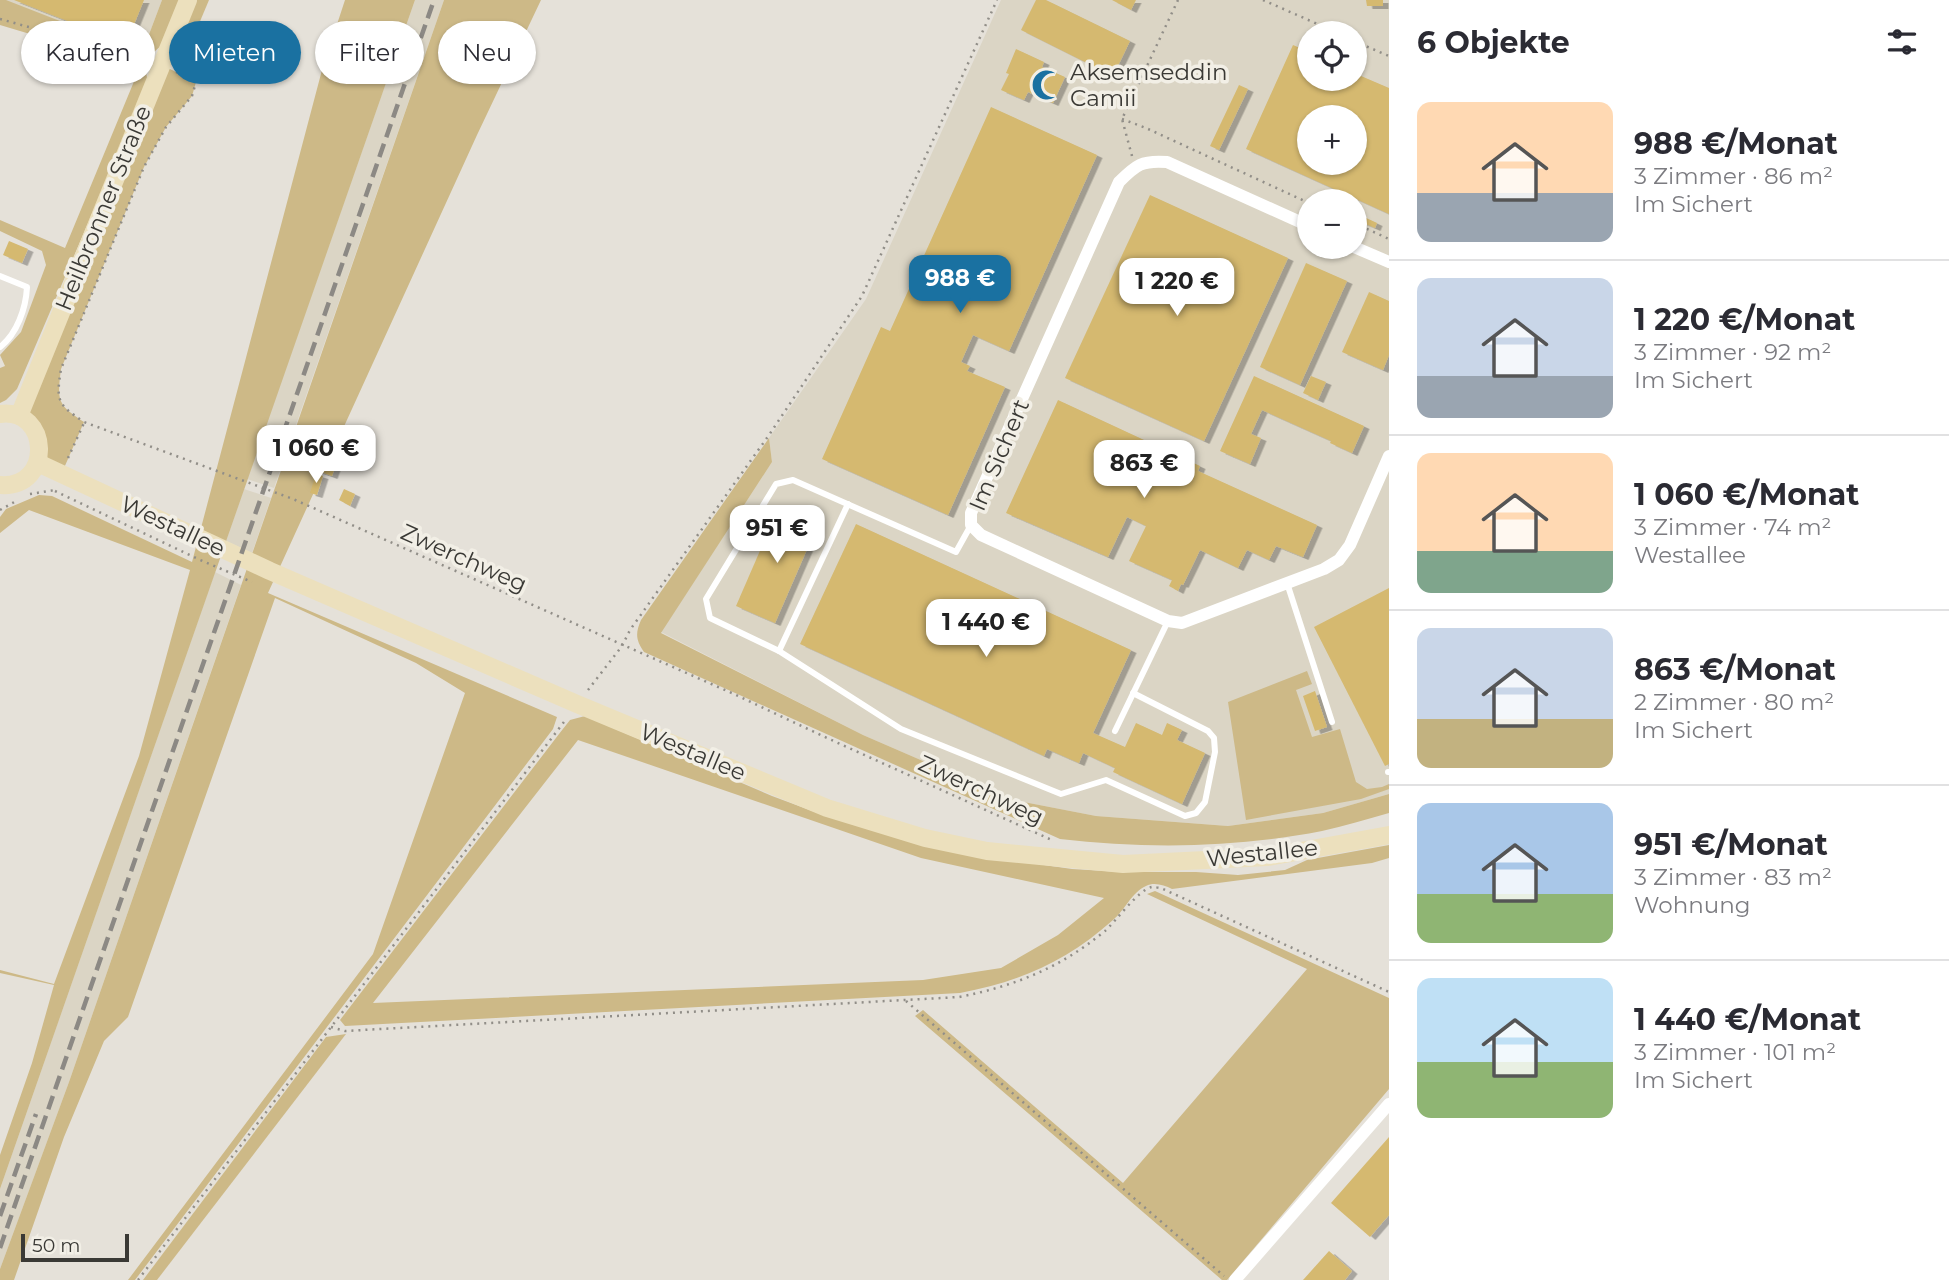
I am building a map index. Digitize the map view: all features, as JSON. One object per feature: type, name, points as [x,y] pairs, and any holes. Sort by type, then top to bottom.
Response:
[{"type":"main road","name":"Heilbronner Straße","points":[[19,416],[188,0]]},
{"type":"main road","points":[[0,414],[19,416],[31,425],[38,436],[40,450],[38,463],[30,475],[18,483],[0,485]]},
{"type":"main road","name":"Westallee","points":[[38,463],[205,542],[578,704],[827,808],[925,838],[987,851],[1123,864],[1268,857],[1389,835]]},
{"type":"street","points":[[1135,166],[1150,160],[1167,162],[1297,221]]},
{"type":"street","name":"Im Sichert","points":[[1135,166],[1119,182],[971,513],[971,525],[981,535],[1168,621]]},
{"type":"street","points":[[1367,253],[1389,262]]},
{"type":"street","points":[[1168,621],[1182,623],[1324,569],[1339,560],[1350,545],[1389,456]]},
{"type":"street","points":[[1235,1280],[1389,1104]]},
{"type":"lane","points":[[0,276],[27,287],[20,319],[7,342],[0,347]]},
{"type":"lane","points":[[971,525],[956,552],[793,480],[776,484],[706,599],[710,618],[779,651],[901,729],[1061,794],[1106,780],[1185,817],[1196,813],[1205,802],[1215,752],[1214,738],[1208,731],[1133,693]]},
{"type":"lane","points":[[779,651],[848,504]]},
{"type":"lane","points":[[1287,583],[1332,722]]},
{"type":"lane","points":[[1115,731],[1168,621]]},
{"type":"path","points":[[138,1280],[622,646],[769,435],[862,296],[997,0]]},
{"type":"path","points":[[1135,166],[1122,119],[1178,0]]},
{"type":"path","points":[[1264,0],[1311,21]]},
{"type":"path","name":"Zwerchweg","points":[[0,19],[162,65],[196,82],[192,96],[166,127],[144,167],[61,369],[57,395],[66,410],[84,422],[293,499],[734,694],[1058,843]]},
{"type":"path","points":[[1367,47],[1389,56]]},
{"type":"path","points":[[1122,119],[1297,197]]},
{"type":"path","points":[[1367,229],[1389,239]]},
{"type":"path","points":[[55,491],[253,582]]},
{"type":"path","points":[[331,1027],[345,1031],[958,997],[993,990],[1028,978],[1086,946],[1115,922],[1146,889],[1154,887],[1389,992]]},
{"type":"path","points":[[906,1000],[1230,1280]]},
{"type":"shaded area","points":[[0,0],[60,21],[21,21],[21,31],[0,25]]},
{"type":"shaded area","points":[[4,0],[162,0],[154,21],[59,21]]},
{"type":"shaded area","points":[[162,0],[181,0],[172,21],[169,21],[169,29],[163,44],[155,51],[154,21]]},
{"type":"shaded area","points":[[197,0],[209,0],[200,21],[188,21]]},
{"type":"shaded area","points":[[345,0],[415,0],[408,21],[338,21]]},
{"type":"shaded area","points":[[415,0],[444,0],[424,57],[424,21],[408,21]]},
{"type":"shaded area","points":[[444,0],[541,0],[531,21],[438,21],[438,84],[501,84],[268,593],[557,717],[553,729],[135,1280],[128,1280],[373,954],[465,693],[416,663],[275,598],[128,1017],[104,1041],[64,1137],[14,1280],[0,1280],[0,1269],[69,1082],[415,84],[424,84],[424,58]]},
{"type":"shaded area","points":[[1001,0],[1389,0],[1389,794],[1323,813],[1228,826],[1096,816],[1013,800],[863,735],[661,632],[772,462],[769,438],[866,299]]},
{"type":"shaded area","points":[[162,65],[169,68],[169,84],[195,84],[192,96],[166,127],[144,167],[61,369],[61,401],[68,411],[84,422],[61,475],[40,450],[19,416]]},
{"type":"shaded area","points":[[133,84],[148,84],[17,389],[0,403],[0,368],[5,366],[0,355],[21,332],[46,265],[42,251],[0,231],[0,220],[65,248]]},
{"type":"shaded area","points":[[318,84],[386,84],[0,1189],[0,1155],[32,1063],[54,985],[0,973],[0,970],[54,984],[139,756],[190,570],[29,510],[0,533],[0,517],[6,509],[39,495],[52,496],[192,562]]},
{"type":"shaded area","points":[[386,84],[415,84],[274,488],[247,479]]},
{"type":"shaded area","points":[[769,438],[772,462],[661,633],[863,735],[1013,800],[1096,816],[1228,826],[1323,813],[1389,794],[1389,813],[1322,831],[1224,844],[1125,844],[1060,839],[644,652],[637,637],[641,620]]},
{"type":"shaded area","points":[[244,489],[271,498],[252,553],[226,541]]},
{"type":"shaded area","points":[[215,572],[241,585],[69,1082],[0,1269],[0,1189]]},
{"type":"shaded area","points":[[1307,671],[1312,684],[1296,690],[1312,737],[1340,729],[1356,782],[1367,789],[1389,784],[1389,789],[1361,799],[1246,820],[1228,702]]},
{"type":"shaded area","points":[[585,716],[823,815],[982,856],[1072,869],[1238,875],[1285,870],[1307,860],[1389,845],[1389,858],[1372,863],[1172,889],[1159,884],[1149,885],[1137,892],[1117,916],[1096,934],[1060,958],[1003,983],[960,993],[345,1026],[340,1020],[570,720]],"holes":[[[578,740],[921,858],[1104,898],[1058,935],[1001,968],[923,980],[373,1003]]]},
{"type":"shaded area","points":[[1155,891],[1389,998],[1389,1089],[1227,1280],[1222,1280],[915,1016],[923,1010],[1123,1183],[1307,969],[1147,894]]},
{"type":"shaded area","points":[[346,1034],[157,1280],[143,1280],[326,1037]]},
{"type":"building","points":[[14,0],[144,0],[135,21],[67,21]]},
{"type":"building","points":[[1036,0],[1046,0],[1130,41],[1113,76],[1021,30]]},
{"type":"building","points":[[1112,0],[1136,0],[1131,10]]},
{"type":"building","points":[[1366,0],[1383,0],[1383,6],[1367,6]]},
{"type":"building","points":[[1293,45],[1297,47],[1297,91],[1367,91],[1367,79],[1389,88],[1389,214],[1367,204],[1367,189],[1334,189],[1303,175],[1367,175],[1367,105],[1297,105],[1297,172],[1246,149]]},
{"type":"building","points":[[1016,49],[1044,62],[1042,67],[1065,77],[1053,103],[1028,92],[1024,100],[1001,90]]},
{"type":"building","points":[[1239,85],[1248,89],[1219,150],[1210,146]]},
{"type":"building","points":[[991,107],[1097,155],[1009,351],[973,335],[961,362],[970,366],[967,371],[1005,387],[948,515],[822,459],[881,327],[890,331]]},
{"type":"building","points":[[1150,195],[1288,258],[1204,441],[1065,378]]},
{"type":"building","points":[[1367,218],[1377,223],[1375,228],[1367,225]]},
{"type":"building","points":[[9,241],[28,249],[22,263],[3,255]]},
{"type":"building","points":[[1306,263],[1347,281],[1300,385],[1260,367]]},
{"type":"building","points":[[1369,292],[1389,301],[1389,355],[1383,370],[1342,352]]},
{"type":"building","points":[[1254,376],[1364,426],[1352,453],[1262,410],[1251,434],[1261,438],[1250,464],[1220,451]]},
{"type":"building","points":[[1311,376],[1326,382],[1318,400],[1303,393]]},
{"type":"building","points":[[1058,400],[1200,466],[1198,471],[1317,525],[1303,557],[1276,546],[1269,560],[1247,550],[1238,568],[1200,550],[1178,591],[1169,586],[1172,580],[1129,561],[1146,526],[1127,517],[1108,557],[1006,513]]},
{"type":"building","points":[[319,459],[336,465],[332,476],[315,470]]},
{"type":"building","points":[[316,474],[323,476],[317,495],[310,493]]},
{"type":"building","points":[[344,489],[355,494],[350,506],[339,500]]},
{"type":"building","points":[[779,507],[818,524],[775,623],[736,606]]},
{"type":"building","points":[[856,524],[1131,650],[1093,733],[1125,747],[1136,723],[1162,735],[1167,723],[1182,730],[1177,740],[1205,753],[1182,804],[1113,772],[1115,768],[1083,753],[1079,763],[1047,749],[1044,756],[800,644]]},
{"type":"building","points":[[1389,588],[1389,764],[1385,766],[1314,627]]},
{"type":"building","points":[[1315,691],[1327,727],[1315,731],[1303,696]]},
{"type":"building","points":[[1389,1137],[1389,1215],[1370,1237],[1331,1203]]},
{"type":"building","points":[[1329,1251],[1352,1271],[1345,1280],[1303,1280]]},
{"type":"railway","points":[[0,1248],[434,0]]},
{"type":"railway","points":[[0,1216],[36,1114]]},
{"type":"place","name":"Aksemseddin Camii","points":[[1047,85]]}]
